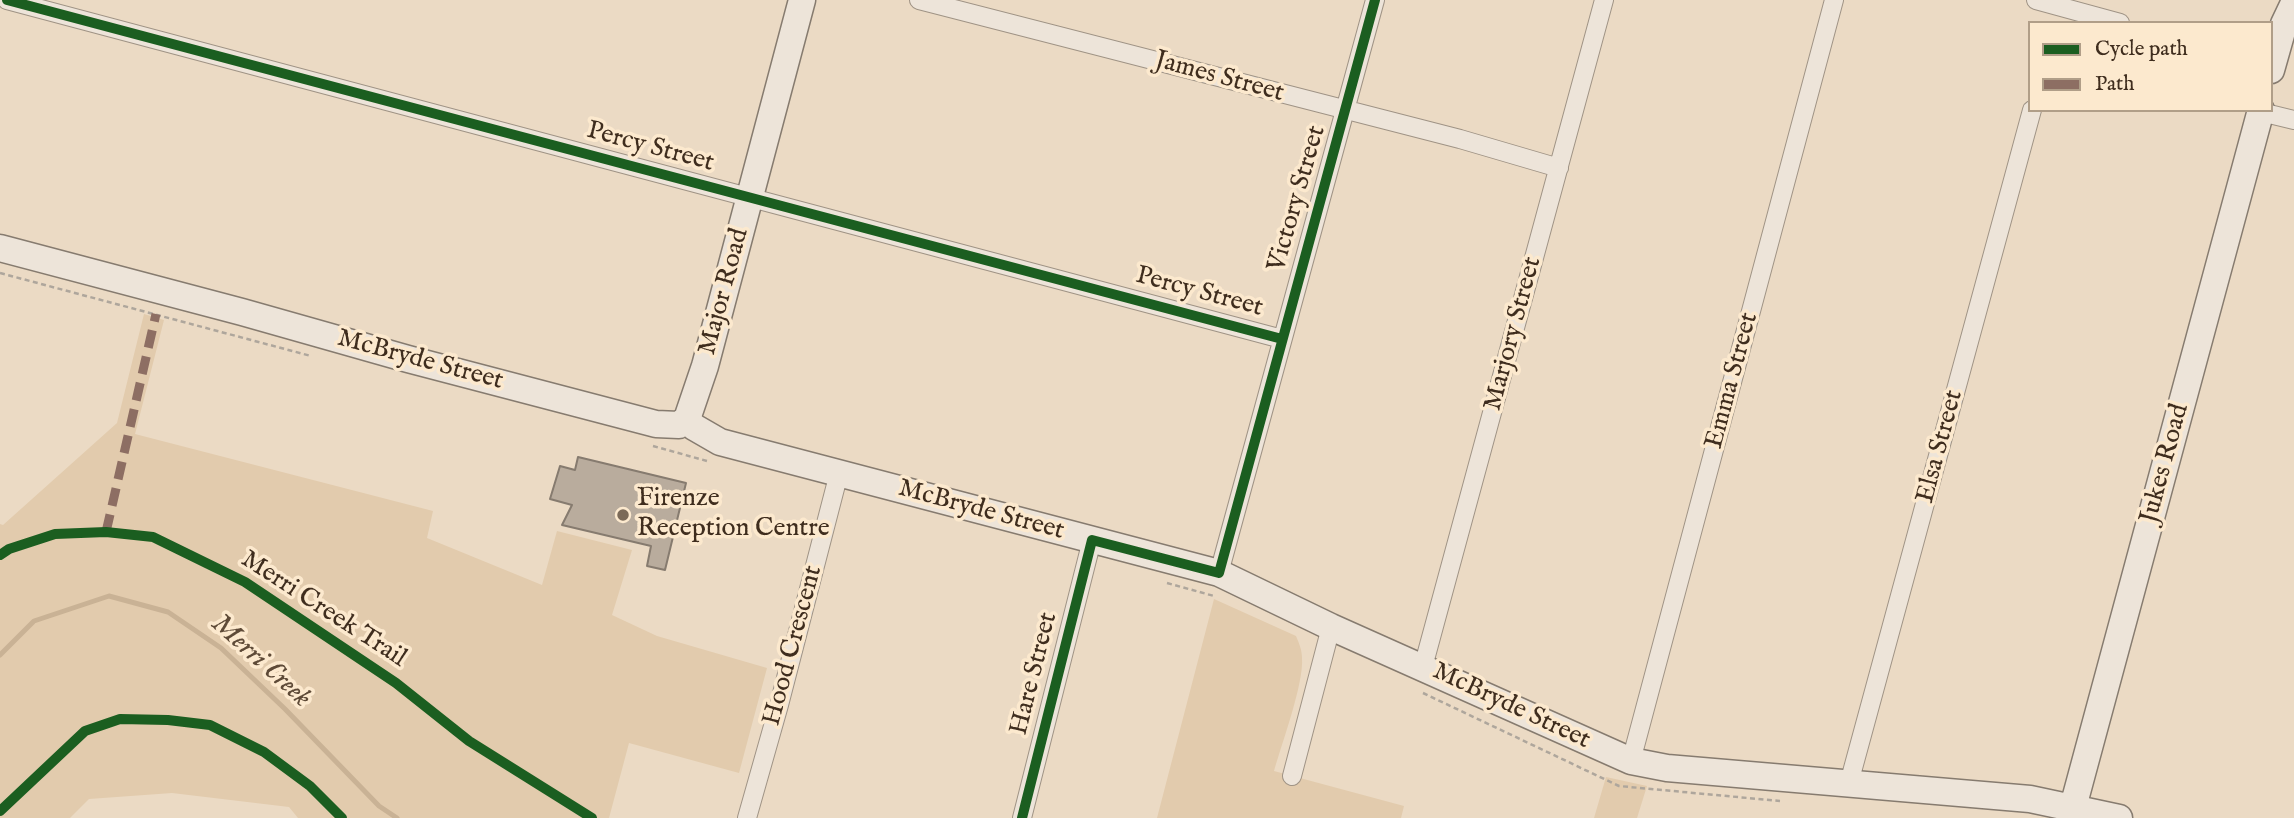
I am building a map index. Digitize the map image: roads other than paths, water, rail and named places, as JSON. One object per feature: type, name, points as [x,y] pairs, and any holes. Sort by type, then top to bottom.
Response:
[{"type":"street","name":"Percy Street","points":[[7,0],[1282,339]]},
{"type":"street","name":"Major Road","points":[[687,419],[705,366],[802,0]]},
{"type":"street","name":"James Street","points":[[919,0],[1460,139],[1559,168]]},
{"type":"street","name":"Victory Street","points":[[1218,585],[1375,0]]},
{"type":"street","name":"Marjory Street","points":[[1423,667],[1604,0]]},
{"type":"street","name":"Emma Street","points":[[1631,761],[1834,0]]},
{"type":"street","points":[[2036,0],[2058,15],[2104,21]]},
{"type":"street","points":[[2273,62],[2284,24],[2294,2]]},
{"type":"street","name":"Elsa Street","points":[[1849,783],[2031,112]]},
{"type":"street","name":"Jukes Road","points":[[2071,812],[2261,112]]},
{"type":"street","points":[[2265,112],[2294,120]]},
{"type":"street","name":"McBryde Street","points":[[0,248],[656,424],[679,425],[687,419],[694,427],[720,442],[1092,540],[1331,626],[1631,761],[1667,768],[2030,799],[2071,812],[2119,818]]},
{"type":"street","name":"Hood Crescent","points":[[747,818],[839,473]]},
{"type":"street","name":"Hare Street","points":[[1022,818],[1092,540]]},
{"type":"street","points":[[1292,776],[1331,626]]},
{"type":"waterway","name":"Merri Creek","points":[[0,655],[34,621],[109,596],[168,612],[221,648],[285,709],[379,806],[397,818]]},
{"type":"place","name":"Firenze Reception Centre","points":[[623,515]]}]
